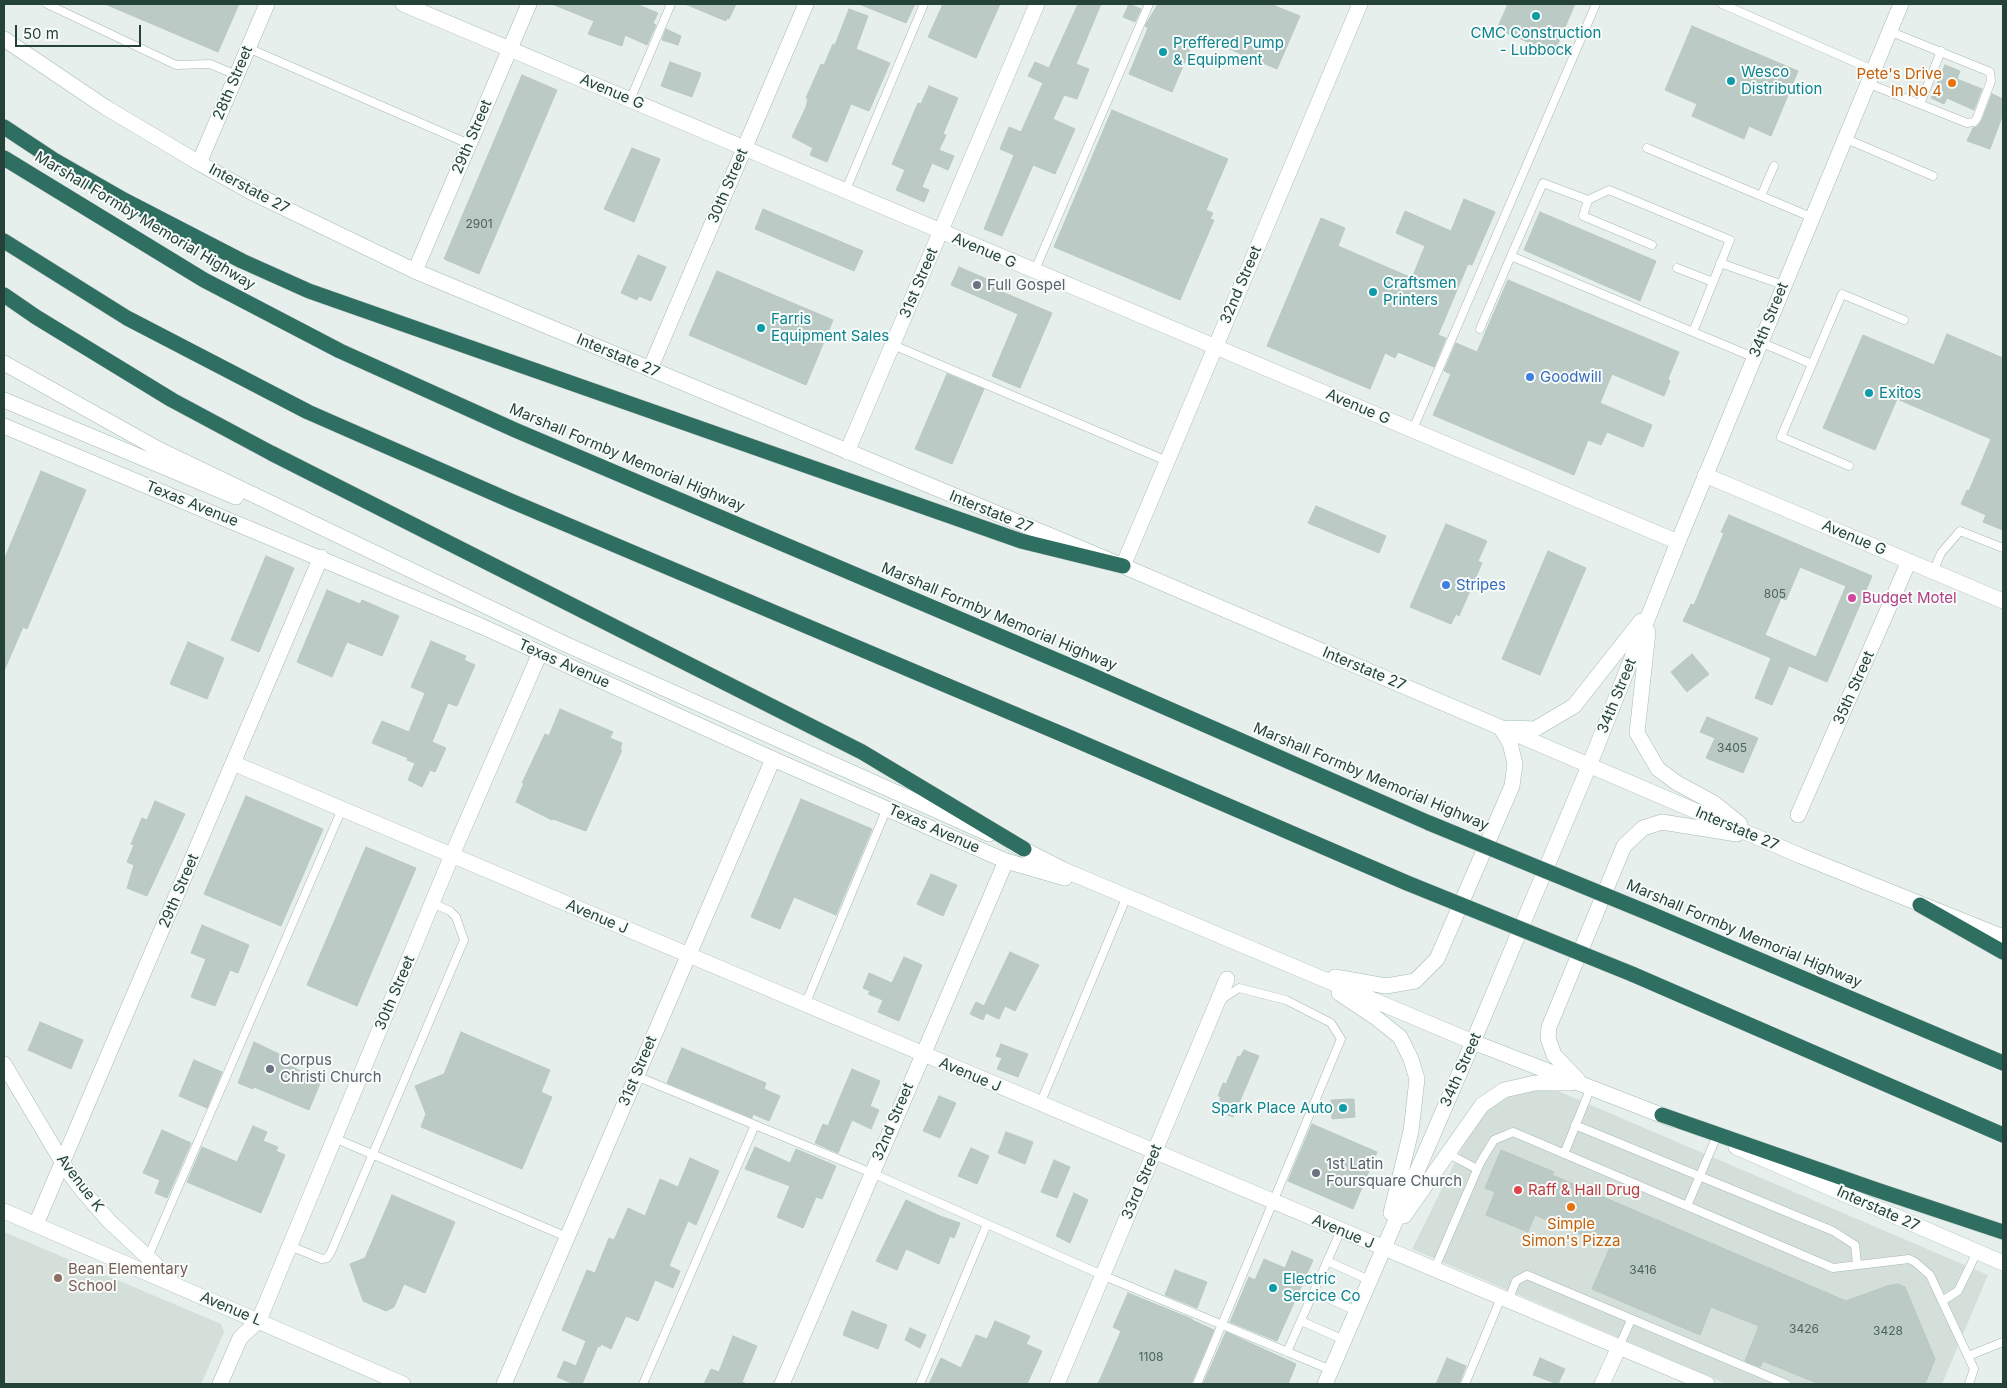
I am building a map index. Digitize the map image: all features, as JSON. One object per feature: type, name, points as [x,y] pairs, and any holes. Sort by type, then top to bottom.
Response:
[{"type":"highway","points":[[4,127],[54,160],[124,200],[242,261],[309,291],[1022,541],[1123,566]]},
{"type":"highway","name":"Marshall Formby Memorial Highway","points":[[4,158],[204,280],[340,351],[515,430],[1080,670],[1429,823],[1651,914],[2003,1063]]},
{"type":"highway","points":[[4,240],[128,318],[308,412],[511,502],[1071,738],[1407,883],[1632,974],[2003,1135]]},
{"type":"highway","points":[[4,295],[126,374],[180,405],[280,458],[862,752],[1024,849]]},
{"type":"highway","points":[[1920,905],[2003,952]]},
{"type":"highway","points":[[1662,1115],[2003,1232]]},
{"type":"street","name":"28th Street","points":[[199,163],[267,4]]},
{"type":"street","name":"Avenue G","points":[[403,4],[1034,272],[1413,429],[1678,542]]},
{"type":"street","name":"29th Street","points":[[415,271],[529,4]]},
{"type":"street","name":"30th Street","points":[[650,369],[806,4]]},
{"type":"street","name":"31st Street","points":[[847,452],[1037,4]]},
{"type":"street","name":"32nd Street","points":[[1123,566],[1360,4]]},
{"type":"street","name":"34th Street","points":[[1325,1384],[1382,1248],[1473,1042],[1589,766],[1705,475],[1901,4]]},
{"type":"street","name":"Interstate 27","points":[[4,39],[105,107],[199,163],[253,193],[415,271],[1123,566],[1589,766],[1920,905],[2003,937]]},
{"type":"street","name":"Interstate 27","points":[[4,363],[158,449],[557,640],[1024,849],[1064,870],[1473,1042],[1662,1115],[2003,1263]]},
{"type":"street","points":[[4,400],[342,541],[557,640]]},
{"type":"street","name":"Texas Avenue","points":[[4,426],[321,557],[540,653],[773,759],[1006,860],[1126,896]]},
{"type":"street","name":"Avenue G","points":[[1705,475],[2003,601]]},
{"type":"street","name":"29th Street","points":[[36,1224],[321,557]]},
{"type":"street","name":"35th Street","points":[[1798,815],[1909,562]]},
{"type":"street","points":[[1500,727],[1535,728],[1574,706],[1651,608]]},
{"type":"street","points":[[1651,608],[1637,733],[1658,769],[1677,783],[1714,803],[1758,837]]},
{"type":"street","name":"30th Street","points":[[220,1384],[240,1338],[258,1320],[432,903],[540,653]]},
{"type":"street","points":[[1312,974],[1386,986],[1415,981],[1437,959],[1512,786],[1515,764],[1510,743],[1500,727]]},
{"type":"street","name":"31st Street","points":[[504,1384],[773,759]]},
{"type":"street","name":"Avenue J","points":[[233,764],[1707,1384]]},
{"type":"street","points":[[1586,1085],[1554,1054],[1548,1038],[1549,1027],[1624,846],[1643,828],[1662,822],[1758,837]]},
{"type":"street","name":"32nd Street","points":[[782,1384],[1006,860]]},
{"type":"street","points":[[1312,974],[1375,1017],[1400,1037],[1411,1059],[1416,1079],[1411,1132],[1382,1248]]},
{"type":"street","name":"33rd Street","points":[[1057,1384],[1226,979]]},
{"type":"street","name":"Avenue K","points":[[4,1064],[63,1162],[109,1220],[178,1286]]},
{"type":"street","points":[[1382,1248],[1482,1105],[1504,1090],[1535,1082],[1586,1085]]},
{"type":"street","name":"Avenue L","points":[[4,1211],[403,1384]]},
{"type":"street","points":[[1602,1384],[1618,1347]]},
{"type":"lane","points":[[47,4],[176,65],[210,64],[236,75]]},
{"type":"lane","points":[[630,100],[671,4]]},
{"type":"lane","points":[[846,192],[924,4]]},
{"type":"lane","points":[[1034,272],[1149,4]]},
{"type":"lane","points":[[1413,429],[1596,4]]},
{"type":"lane","points":[[1722,4],[1870,76],[1920,104],[1967,122],[1974,122],[1991,81],[1990,72],[1889,31]]},
{"type":"lane","points":[[248,48],[470,144]]},
{"type":"lane","points":[[1920,104],[1942,51]]},
{"type":"lane","points":[[1844,138],[1933,176]]},
{"type":"lane","points":[[1647,148],[1811,217]]},
{"type":"lane","points":[[1761,196],[1774,166]]},
{"type":"lane","points":[[1480,329],[1543,183],[1588,200],[1609,190],[1730,240],[1693,332]]},
{"type":"lane","points":[[1588,200],[1583,216],[1652,245]]},
{"type":"lane","points":[[1511,256],[1754,357]]},
{"type":"lane","points":[[1720,263],[1783,285]]},
{"type":"lane","points":[[1677,268],[1713,282]]},
{"type":"lane","points":[[1849,466],[1781,436],[1842,294],[1904,320]]},
{"type":"lane","points":[[1760,342],[1812,364]]},
{"type":"lane","points":[[893,345],[1167,461]]},
{"type":"lane","points":[[1933,572],[1941,553],[1960,531],[2003,548]]},
{"type":"lane","points":[[805,1006],[887,808]]},
{"type":"lane","points":[[148,1257],[342,809]]},
{"type":"lane","points":[[1040,1105],[1126,896]]},
{"type":"lane","points":[[290,1246],[322,1259],[327,1258],[464,940],[456,917],[450,911],[432,903]]},
{"type":"lane","points":[[1197,1384],[1341,1039],[1331,1023],[1286,1000],[1239,988],[1217,1003]]},
{"type":"lane","points":[[636,1076],[872,1172],[1102,1275],[1331,1370]]},
{"type":"lane","points":[[1564,1154],[1575,1125],[1586,1085]]},
{"type":"lane","points":[[643,1384],[755,1125]]},
{"type":"lane","points":[[1575,1125],[1833,1231],[1855,1244],[1857,1264]]},
{"type":"lane","points":[[1434,1270],[1477,1168],[1494,1140],[1513,1132],[1833,1268],[1909,1259],[1930,1275],[1974,1369],[1969,1384]]},
{"type":"lane","points":[[334,1138],[567,1237]]},
{"type":"lane","points":[[1687,1206],[1716,1138]]},
{"type":"lane","points":[[1447,1153],[1477,1168]]},
{"type":"lane","points":[[920,1384],[987,1224]]},
{"type":"lane","points":[[1287,1352],[1341,1230]]},
{"type":"lane","points":[[1942,1301],[1958,1291],[1977,1252]]},
{"type":"lane","points":[[1327,1261],[1369,1280]]},
{"type":"lane","points":[[1465,1384],[1504,1299],[1516,1281],[1527,1275],[1786,1384]]},
{"type":"lane","points":[[1314,1292],[1356,1311]]},
{"type":"lane","points":[[1618,1347],[1631,1320]]},
{"type":"lane","points":[[1301,1321],[1344,1340]]},
{"type":"lane","points":[[1968,1356],[2003,1342]]},
{"type":"shaded area","points":[[1546,1089],[1558,1091],[1988,1275],[1942,1384],[1726,1384],[1412,1249],[1467,1138],[1488,1109],[1500,1099],[1514,1093]]},
{"type":"shaded area","name":"Bean Elementary School","points":[[4,1232],[221,1324],[224,1332],[201,1384],[4,1384]]},
{"type":"building","points":[[105,4],[239,4],[218,52]]},
{"type":"building","points":[[552,4],[636,4],[658,13],[653,23],[656,25],[647,45],[625,35],[622,46],[588,34],[594,21]]},
{"type":"building","points":[[685,4],[736,4],[729,19],[727,18],[726,21]]},
{"type":"building","points":[[859,4],[915,4],[906,23]]},
{"type":"building","points":[[943,4],[1000,4],[976,58],[928,37]]},
{"type":"building","points":[[1078,4],[1101,4],[1076,64],[1089,69],[1077,99],[1064,95],[1053,119],[1075,129],[1055,174],[1033,165],[1002,236],[984,229],[1014,155],[1000,149],[1009,127],[1021,132],[1043,83],[1028,76],[1035,62],[1049,68]]},
{"type":"building","points":[[1129,4],[1141,9],[1135,22],[1123,17]]},
{"type":"building","name":"Preffered Pump & Equipment","points":[[1158,4],[1270,4],[1300,16],[1277,69],[1196,35],[1172,92],[1129,74],[1148,28],[1145,26]]},
{"type":"building","name":"CMC Construction - Lubbock","points":[[1508,4],[1575,4],[1554,53],[1497,29]]},
{"type":"building","points":[[849,9],[868,16],[856,49],[890,63],[869,111],[851,104],[827,162],[810,155],[813,148],[792,137],[806,107],[808,99],[806,98],[821,64],[824,65],[833,44],[835,45]]},
{"type":"building","name":"Wesco Distribution","points":[[1692,26],[1798,71],[1771,136],[1749,126],[1744,139],[1692,116],[1697,104],[1665,90]]},
{"type":"building","points":[[666,29],[681,36],[678,45],[662,40]]},
{"type":"building","points":[[670,62],[701,73],[692,97],[661,86]]},
{"type":"building","name":"Pete's Drive In No 4","points":[[1945,65],[1960,71],[1957,79],[1982,89],[1974,110],[1947,98],[1944,104],[1931,98]]},
{"type":"building","points":[[522,75],[557,90],[479,274],[444,259]]},
{"type":"building","points":[[929,86],[958,98],[943,134],[946,135],[939,150],[954,156],[948,170],[932,163],[922,187],[929,190],[924,202],[896,190],[905,170],[892,164],[918,103],[921,104]]},
{"type":"building","points":[[1992,94],[2003,99],[2003,114],[1990,149],[1967,141],[1973,128],[1977,127],[1982,120]]},
{"type":"building","points":[[1112,110],[1228,159],[1206,210],[1213,213],[1210,219],[1214,220],[1180,300],[1054,247]]},
{"type":"building","points":[[632,148],[660,159],[634,222],[604,209]]},
{"type":"building","name":"Craftsmen Printers","points":[[1464,199],[1495,212],[1472,265],[1468,264],[1438,335],[1446,338],[1434,367],[1398,352],[1395,358],[1385,353],[1370,389],[1267,346],[1321,218],[1345,228],[1338,246],[1412,278],[1425,246],[1396,233],[1405,211],[1451,231]]},
{"type":"building","points":[[763,209],[863,251],[854,271],[755,229]]},
{"type":"building","points":[[1540,212],[1656,261],[1640,301],[1524,250]]},
{"type":"building","points":[[638,255],[666,267],[651,301],[639,296],[637,300],[621,293]]},
{"type":"building","points":[[959,267],[1003,286],[1000,291],[1052,313],[1020,388],[992,376],[1018,314],[951,285]]},
{"type":"building","name":"Farris Equipment Sales","points":[[717,271],[833,320],[806,385],[689,335]]},
{"type":"building","name":"Goodwill","points":[[1508,280],[1679,352],[1668,379],[1670,381],[1664,396],[1612,374],[1600,403],[1652,425],[1643,447],[1607,432],[1601,445],[1588,440],[1574,475],[1433,415],[1451,374],[1444,371],[1456,343],[1477,352]]},
{"type":"building","points":[[1947,334],[2003,358],[2003,530],[1983,522],[1986,515],[1961,504],[1967,490],[1969,491],[1991,439],[1897,399],[1875,450],[1823,428],[1863,335],[1934,365]]},
{"type":"building","points":[[947,374],[984,389],[952,464],[915,449]]},
{"type":"building","points":[[41,471],[86,490],[27,629],[23,627],[4,671],[4,560]]},
{"type":"building","points":[[1316,506],[1386,536],[1379,553],[1308,523]]},
{"type":"building","name":"Budget Motel","points":[[1729,515],[1872,576],[1827,682],[1789,666],[1772,705],[1755,698],[1771,658],[1683,621],[1691,604],[1694,605],[1724,533],[1721,532]],"holes":[[[1800,567],[1846,586],[1816,657],[1765,635],[1781,598],[1786,600]]]},
{"type":"building","name":"Stripes","points":[[1446,524],[1487,541],[1478,561],[1482,563],[1459,616],[1456,614],[1451,624],[1410,607]]},
{"type":"building","points":[[1548,551],[1586,568],[1540,675],[1502,659]]},
{"type":"building","points":[[266,556],[294,568],[259,652],[231,640]]},
{"type":"building","points":[[327,590],[360,604],[362,600],[399,616],[382,656],[347,642],[332,677],[297,662]]},
{"type":"building","points":[[431,641],[466,656],[464,660],[475,665],[457,706],[448,703],[432,742],[446,748],[435,772],[430,770],[422,787],[408,780],[415,763],[407,760],[408,758],[372,743],[382,721],[409,732],[425,693],[411,687]]},
{"type":"building","points":[[188,642],[224,658],[207,699],[170,684]]},
{"type":"building","points":[[1692,654],[1709,674],[1687,692],[1671,672]]},
{"type":"building","points":[[560,709],[613,732],[610,738],[622,743],[620,750],[622,750],[586,831],[552,820],[516,802],[524,783],[522,783],[545,734],[549,736]]},
{"type":"building","points":[[1707,717],[1758,738],[1743,773],[1706,758],[1715,738],[1700,732]]},
{"type":"building","points":[[246,796],[323,829],[281,926],[204,894]]},
{"type":"building","points":[[801,799],[872,829],[836,915],[794,897],[780,929],[751,917]]},
{"type":"building","points":[[155,801],[185,814],[147,896],[127,888],[134,865],[127,862],[134,845],[131,844],[142,818],[147,820]]},
{"type":"building","points":[[366,847],[416,868],[357,1006],[307,985]]},
{"type":"building","points":[[931,874],[957,885],[943,916],[917,904]]},
{"type":"building","points":[[202,925],[249,945],[238,973],[230,970],[215,1006],[191,997],[206,959],[191,953]]},
{"type":"building","points":[[1010,952],[1039,965],[1015,1011],[1005,1006],[999,1019],[986,1013],[983,1020],[970,1014],[976,1002],[984,1006]]},
{"type":"building","points":[[904,957],[922,965],[899,1021],[878,1012],[883,1000],[868,994],[870,991],[863,988],[869,973],[892,983]]},
{"type":"building","points":[[40,1022],[83,1040],[71,1069],[28,1050]]},
{"type":"building","points":[[461,1032],[550,1070],[541,1092],[552,1097],[522,1169],[421,1127],[426,1114],[415,1086],[444,1074]]},
{"type":"building","name":"Corpus Christi Church","points":[[254,1042],[279,1054],[278,1060],[321,1081],[309,1110],[254,1087],[253,1089],[238,1083]]},
{"type":"building","points":[[1001,1044],[1028,1054],[1018,1077],[997,1069],[1002,1058],[996,1056]]},
{"type":"building","points":[[682,1048],[766,1083],[764,1089],[780,1096],[769,1121],[753,1114],[752,1118],[667,1083]]},
{"type":"building","points":[[1244,1050],[1259,1056],[1233,1117],[1216,1110],[1221,1097],[1218,1096],[1223,1083],[1226,1084],[1238,1056],[1240,1057]]},
{"type":"building","points":[[194,1060],[222,1072],[207,1108],[179,1096]]},
{"type":"building","points":[[852,1069],[880,1081],[870,1106],[879,1110],[871,1129],[852,1120],[838,1153],[815,1143],[823,1124],[828,1126]]},
{"type":"building","points":[[939,1096],[956,1103],[940,1138],[923,1131]]},
{"type":"building","name":"Spark Place Auto","points":[[1354,1099],[1355,1117],[1332,1119],[1331,1100]]},
{"type":"building","name":"1st Latin Foursquare Church","points":[[1312,1124],[1377,1152],[1353,1209],[1288,1181]]},
{"type":"building","points":[[253,1126],[267,1132],[263,1141],[278,1147],[276,1151],[285,1155],[261,1213],[187,1182],[202,1147],[237,1162]]},
{"type":"building","points":[[162,1130],[191,1143],[167,1198],[155,1193],[160,1180],[143,1173]]},
{"type":"building","points":[[1006,1132],[1033,1142],[1025,1164],[998,1153]]},
{"type":"building","points":[[755,1147],[790,1163],[796,1149],[836,1166],[822,1199],[816,1197],[803,1228],[777,1217],[790,1186],[745,1169]]},
{"type":"building","points":[[971,1148],[989,1156],[977,1184],[958,1176]]},
{"type":"building","points":[[1501,1150],[1554,1172],[1552,1175],[1846,1301],[1887,1286],[1898,1284],[1905,1287],[1935,1359],[1925,1384],[1819,1384],[1763,1361],[1760,1367],[1745,1361],[1759,1326],[1711,1307],[1700,1335],[1592,1289],[1610,1247],[1535,1215],[1528,1232],[1486,1215],[1495,1192],[1485,1188]]},
{"type":"building","points":[[690,1158],[719,1171],[696,1225],[688,1221],[669,1266],[680,1271],[673,1288],[655,1280],[638,1321],[626,1316],[611,1349],[601,1344],[600,1347],[598,1346],[582,1384],[574,1384],[557,1377],[564,1361],[576,1366],[586,1341],[562,1330],[587,1270],[595,1273],[609,1238],[614,1240],[628,1208],[645,1216],[660,1179],[678,1187]]},
{"type":"building","points":[[1054,1160],[1070,1167],[1057,1198],[1041,1192]]},
{"type":"building","points":[[1074,1193],[1088,1200],[1070,1243],[1056,1236]]},
{"type":"building","points":[[392,1195],[455,1222],[425,1293],[404,1284],[394,1307],[386,1311],[363,1301],[350,1264],[365,1258]]},
{"type":"building","points":[[906,1200],[960,1223],[954,1238],[950,1236],[939,1264],[906,1249],[897,1270],[876,1261]]},
{"type":"building","name":"Electric Sercice Co","points":[[1292,1251],[1313,1260],[1277,1341],[1230,1322],[1249,1277],[1255,1280],[1264,1259],[1285,1268]]},
{"type":"building","points":[[1175,1270],[1207,1282],[1197,1308],[1165,1295]]},
{"type":"building","points":[[1128,1293],[1214,1330],[1191,1384],[1098,1384],[1121,1331],[1113,1327]]},
{"type":"building","points":[[852,1311],[887,1325],[878,1349],[843,1335]]},
{"type":"building","points":[[995,1321],[1030,1336],[1026,1344],[1042,1351],[1027,1384],[929,1384],[941,1358],[961,1368],[976,1335],[987,1339]]},
{"type":"building","points":[[910,1328],[926,1335],[920,1348],[905,1340]]},
{"type":"building","points":[[1226,1332],[1296,1364],[1288,1384],[1203,1384]]},
{"type":"building","points":[[733,1336],[757,1346],[742,1382],[747,1384],[704,1384],[711,1369],[719,1372]]},
{"type":"building","points":[[1447,1358],[1466,1366],[1459,1384],[1436,1384]]},
{"type":"building","points":[[1540,1358],[1565,1369],[1558,1384],[1533,1375]]},
{"type":"place","name":"CMC Construction - Lubbock","points":[[1536,16]]},
{"type":"place","name":"Preffered Pump & Equipment","points":[[1163,52]]},
{"type":"place","name":"Wesco Distribution","points":[[1731,81]]},
{"type":"place","name":"Pete's Drive In No 4","points":[[1952,83]]},
{"type":"place","name":"Full Gospel","points":[[977,285]]},
{"type":"place","name":"Craftsmen Printers","points":[[1373,292]]},
{"type":"place","name":"Farris Equipment Sales","points":[[761,328]]},
{"type":"place","name":"Goodwill","points":[[1530,377]]},
{"type":"place","name":"Exitos","points":[[1869,393]]},
{"type":"place","name":"Stripes","points":[[1446,585]]},
{"type":"place","name":"Budget Motel","points":[[1852,598]]},
{"type":"place","name":"Corpus Christi Church","points":[[270,1069]]},
{"type":"place","name":"Spark Place Auto","points":[[1343,1108]]},
{"type":"place","name":"1st Latin Foursquare Church","points":[[1316,1173]]},
{"type":"place","name":"Raff & Hall Drug","points":[[1518,1190]]},
{"type":"place","name":"Simple Simon's Pizza","points":[[1571,1207]]},
{"type":"place","name":"Bean Elementary School","points":[[58,1278]]},
{"type":"place","name":"Electric Sercice Co","points":[[1273,1288]]}]
